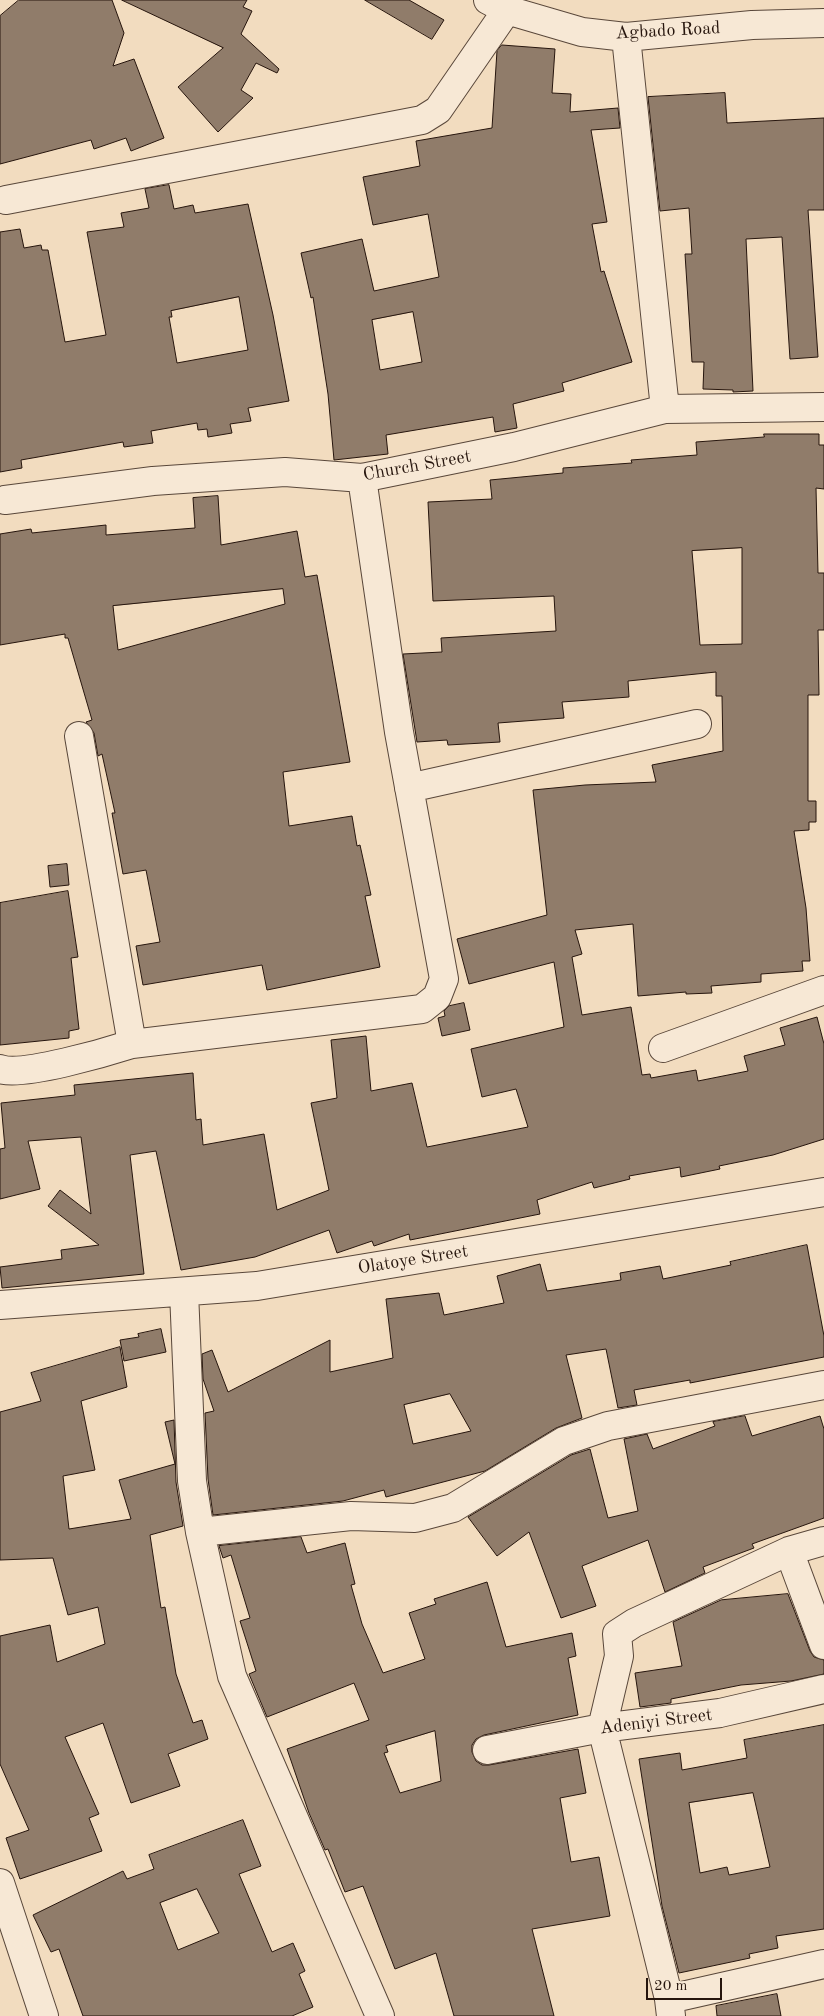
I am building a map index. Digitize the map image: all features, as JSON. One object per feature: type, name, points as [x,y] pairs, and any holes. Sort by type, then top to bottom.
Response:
[{"type":"street","name":"Agbado Road","points":[[497,5],[582,32],[626,37],[752,25],[824,23]]},
{"type":"street","points":[[6,200],[422,120],[438,110],[497,5]]},
{"type":"street","points":[[626,37],[665,409]]},
{"type":"street","name":"Church Street","points":[[5,500],[152,481],[285,472],[362,478],[514,447],[665,409],[824,407]]},
{"type":"street","points":[[0,1069],[36,1068],[92,1057],[132,1044],[422,1009],[437,997],[444,979],[409,788],[362,478]]},
{"type":"street","points":[[409,788],[697,724]]},
{"type":"street","points":[[79,736],[132,1044]]},
{"type":"street","points":[[663,1048],[824,990]]},
{"type":"street","name":"Olatoye Street","points":[[0,1305],[257,1286],[824,1192]]},
{"type":"street","points":[[184,1292],[192,1481],[200,1532],[232,1676],[380,2016]]},
{"type":"street","points":[[200,1532],[351,1516],[415,1518],[453,1508],[564,1441],[608,1426],[824,1385]]},
{"type":"street","points":[[824,1541],[790,1551],[634,1623],[617,1634],[619,1656],[602,1728],[670,2007],[824,1964]]},
{"type":"street","points":[[790,1551],[824,1645]]},
{"type":"street","name":"Adeniyi Street","points":[[487,1750],[602,1728],[720,1713],[824,1689]]},
{"type":"street","points":[[0,1883],[44,2016]]},
{"type":"building","points":[[19,0],[112,0],[124,33],[113,66],[134,59],[164,138],[131,151],[126,138],[94,149],[91,140],[0,164],[0,16]]},
{"type":"building","points":[[122,0],[247,0],[243,7],[252,11],[241,34],[279,69],[277,73],[256,63],[241,90],[253,98],[218,132],[178,87],[223,48]]},
{"type":"building","points":[[365,0],[409,0],[444,20],[432,39]]},
{"type":"building","points":[[502,45],[555,49],[552,93],[571,94],[570,112],[618,108],[620,128],[591,130],[607,222],[592,224],[601,272],[604,271],[632,362],[562,383],[564,391],[513,404],[517,428],[495,432],[493,417],[386,435],[388,454],[334,460],[328,394],[313,297],[311,298],[301,253],[362,239],[374,291],[439,277],[428,214],[373,225],[363,177],[420,166],[416,141],[492,128],[497,51]],"holes":[[[413,312],[422,362],[380,370],[372,320]]]},
{"type":"building","points":[[725,93],[727,123],[824,118],[824,210],[808,210],[818,357],[790,359],[782,237],[746,239],[753,391],[733,392],[733,390],[703,389],[704,362],[692,362],[685,254],[692,254],[689,208],[660,211],[648,97]]},
{"type":"building","points":[[169,185],[174,209],[193,205],[195,213],[248,204],[273,315],[289,401],[248,408],[251,421],[230,424],[232,433],[208,437],[207,429],[198,430],[197,423],[151,431],[153,443],[124,447],[123,442],[21,460],[22,468],[0,472],[0,232],[20,229],[24,248],[41,245],[42,250],[48,250],[65,342],[106,335],[87,232],[124,227],[121,213],[149,208],[145,189]],"holes":[[[239,297],[248,350],[177,363],[169,317],[172,317],[171,311]]]},
{"type":"building","points":[[764,434],[819,434],[819,445],[824,445],[824,489],[816,488],[818,573],[824,573],[824,630],[818,630],[819,695],[808,695],[808,801],[816,801],[816,822],[809,822],[809,830],[794,831],[806,908],[810,961],[802,961],[803,971],[761,974],[761,982],[711,986],[712,993],[686,994],[686,992],[638,996],[633,924],[575,930],[582,954],[572,957],[582,1015],[631,1007],[642,1075],[650,1074],[651,1078],[696,1070],[698,1081],[748,1071],[744,1056],[785,1045],[780,1028],[817,1017],[824,1044],[824,1139],[773,1155],[719,1166],[720,1169],[681,1177],[680,1167],[629,1176],[630,1179],[594,1188],[592,1182],[537,1200],[540,1214],[410,1240],[409,1234],[374,1246],[372,1241],[337,1253],[329,1230],[255,1257],[181,1270],[156,1151],[130,1155],[144,1274],[2,1288],[0,1267],[62,1259],[61,1250],[99,1245],[48,1206],[60,1190],[91,1214],[81,1137],[28,1141],[40,1189],[0,1199],[0,1149],[5,1148],[1,1103],[75,1095],[74,1085],[193,1073],[196,1120],[201,1119],[203,1145],[264,1134],[277,1210],[329,1190],[311,1103],[337,1098],[331,1040],[366,1036],[371,1091],[412,1083],[427,1147],[528,1127],[516,1089],[482,1097],[471,1049],[564,1027],[554,962],[469,984],[457,939],[547,915],[533,790],[585,785],[656,782],[652,765],[723,751],[722,696],[716,696],[716,672],[628,681],[629,697],[562,702],[564,718],[498,723],[500,742],[448,745],[447,740],[417,742],[403,654],[442,652],[441,638],[556,631],[554,596],[433,601],[428,502],[492,499],[490,480],[563,473],[563,468],[632,463],[631,460],[697,455],[696,442],[764,437]],"holes":[[[742,548],[742,644],[700,645],[692,551]]]},
{"type":"building","points":[[218,496],[221,545],[297,531],[305,577],[317,575],[350,762],[283,772],[289,826],[352,816],[357,846],[360,845],[371,895],[365,896],[380,967],[267,990],[262,965],[143,985],[136,946],[160,942],[146,870],[123,874],[112,813],[115,813],[102,754],[98,756],[94,733],[86,722],[92,720],[68,638],[65,638],[65,634],[0,645],[0,534],[31,529],[32,533],[106,525],[106,535],[195,528],[193,498]],"holes":[[[283,589],[285,604],[118,650],[113,606]]]},
{"type":"building","points":[[67,864],[69,885],[50,887],[48,866]]},
{"type":"building","points":[[68,891],[78,957],[71,958],[79,1029],[69,1031],[69,1038],[0,1045],[0,903]]},
{"type":"building","points":[[464,1003],[470,1030],[442,1036],[438,1018],[445,1016],[444,1011],[449,1006]]},
{"type":"building","points":[[807,1245],[824,1336],[824,1357],[690,1383],[690,1380],[634,1390],[637,1405],[618,1408],[606,1349],[566,1355],[582,1418],[556,1428],[485,1471],[386,1497],[384,1490],[343,1501],[213,1515],[208,1479],[205,1413],[214,1411],[203,1379],[202,1354],[212,1350],[228,1392],[330,1340],[330,1372],[393,1358],[386,1299],[439,1293],[444,1315],[504,1303],[497,1276],[540,1264],[547,1291],[621,1280],[620,1273],[660,1266],[663,1279],[731,1265],[730,1262]],"holes":[[[450,1394],[471,1431],[413,1444],[404,1405]]]},
{"type":"building","points":[[161,1329],[166,1352],[124,1361],[120,1340],[139,1337],[138,1334]]},
{"type":"building","points":[[120,1347],[127,1387],[81,1401],[95,1470],[63,1476],[69,1529],[131,1519],[119,1480],[175,1464],[165,1422],[174,1420],[176,1482],[183,1526],[150,1535],[161,1608],[165,1607],[176,1674],[193,1723],[202,1720],[208,1739],[168,1754],[180,1786],[131,1803],[103,1723],[65,1737],[99,1814],[89,1818],[102,1851],[20,1879],[6,1838],[29,1830],[0,1764],[0,1636],[50,1625],[57,1662],[105,1644],[98,1607],[68,1615],[53,1558],[0,1560],[0,1412],[41,1401],[31,1373]]},
{"type":"building","points":[[745,1416],[752,1436],[820,1416],[824,1429],[824,1518],[752,1544],[754,1548],[703,1567],[705,1573],[665,1592],[648,1540],[582,1566],[596,1606],[561,1618],[529,1532],[497,1556],[468,1517],[571,1455],[590,1449],[608,1518],[638,1511],[624,1439],[647,1434],[653,1449],[715,1426],[713,1422]]},
{"type":"building","points":[[301,1537],[307,1553],[345,1543],[355,1584],[351,1585],[362,1624],[383,1673],[425,1659],[409,1613],[436,1604],[434,1599],[487,1582],[506,1647],[572,1633],[576,1656],[568,1658],[578,1715],[484,1735],[476,1739],[472,1745],[472,1752],[476,1761],[482,1765],[578,1749],[586,1793],[560,1798],[571,1862],[599,1857],[610,1916],[532,1929],[554,2016],[454,2016],[436,1953],[395,1969],[363,1886],[345,1892],[328,1849],[325,1850],[309,1813],[287,1749],[369,1720],[354,1683],[267,1717],[249,1674],[256,1671],[240,1621],[250,1618],[231,1555],[223,1558],[219,1546]],"holes":[[[435,1731],[441,1781],[400,1793],[384,1753],[388,1752],[386,1746]]]},
{"type":"building","points":[[788,1594],[810,1651],[814,1657],[824,1660],[824,1674],[791,1681],[741,1685],[671,1699],[671,1703],[640,1707],[635,1673],[682,1666],[673,1622],[721,1600]]},
{"type":"building","points":[[824,1725],[824,1929],[776,1936],[778,1948],[749,1954],[750,1958],[679,1973],[662,1906],[639,1759],[680,1753],[682,1770],[747,1758],[744,1740]],"holes":[[[753,1793],[770,1867],[729,1875],[727,1867],[700,1873],[689,1803]]]},
{"type":"building","points":[[243,1820],[261,1866],[239,1874],[272,1952],[293,1943],[305,1971],[299,1974],[313,2007],[292,2016],[83,2016],[59,1949],[51,1952],[33,1915],[123,1871],[127,1879],[154,1869],[149,1855]],"holes":[[[197,1889],[219,1933],[178,1950],[160,1903]]]},
{"type":"building","points":[[777,1994],[781,2016],[717,2016],[716,2006]]}]
